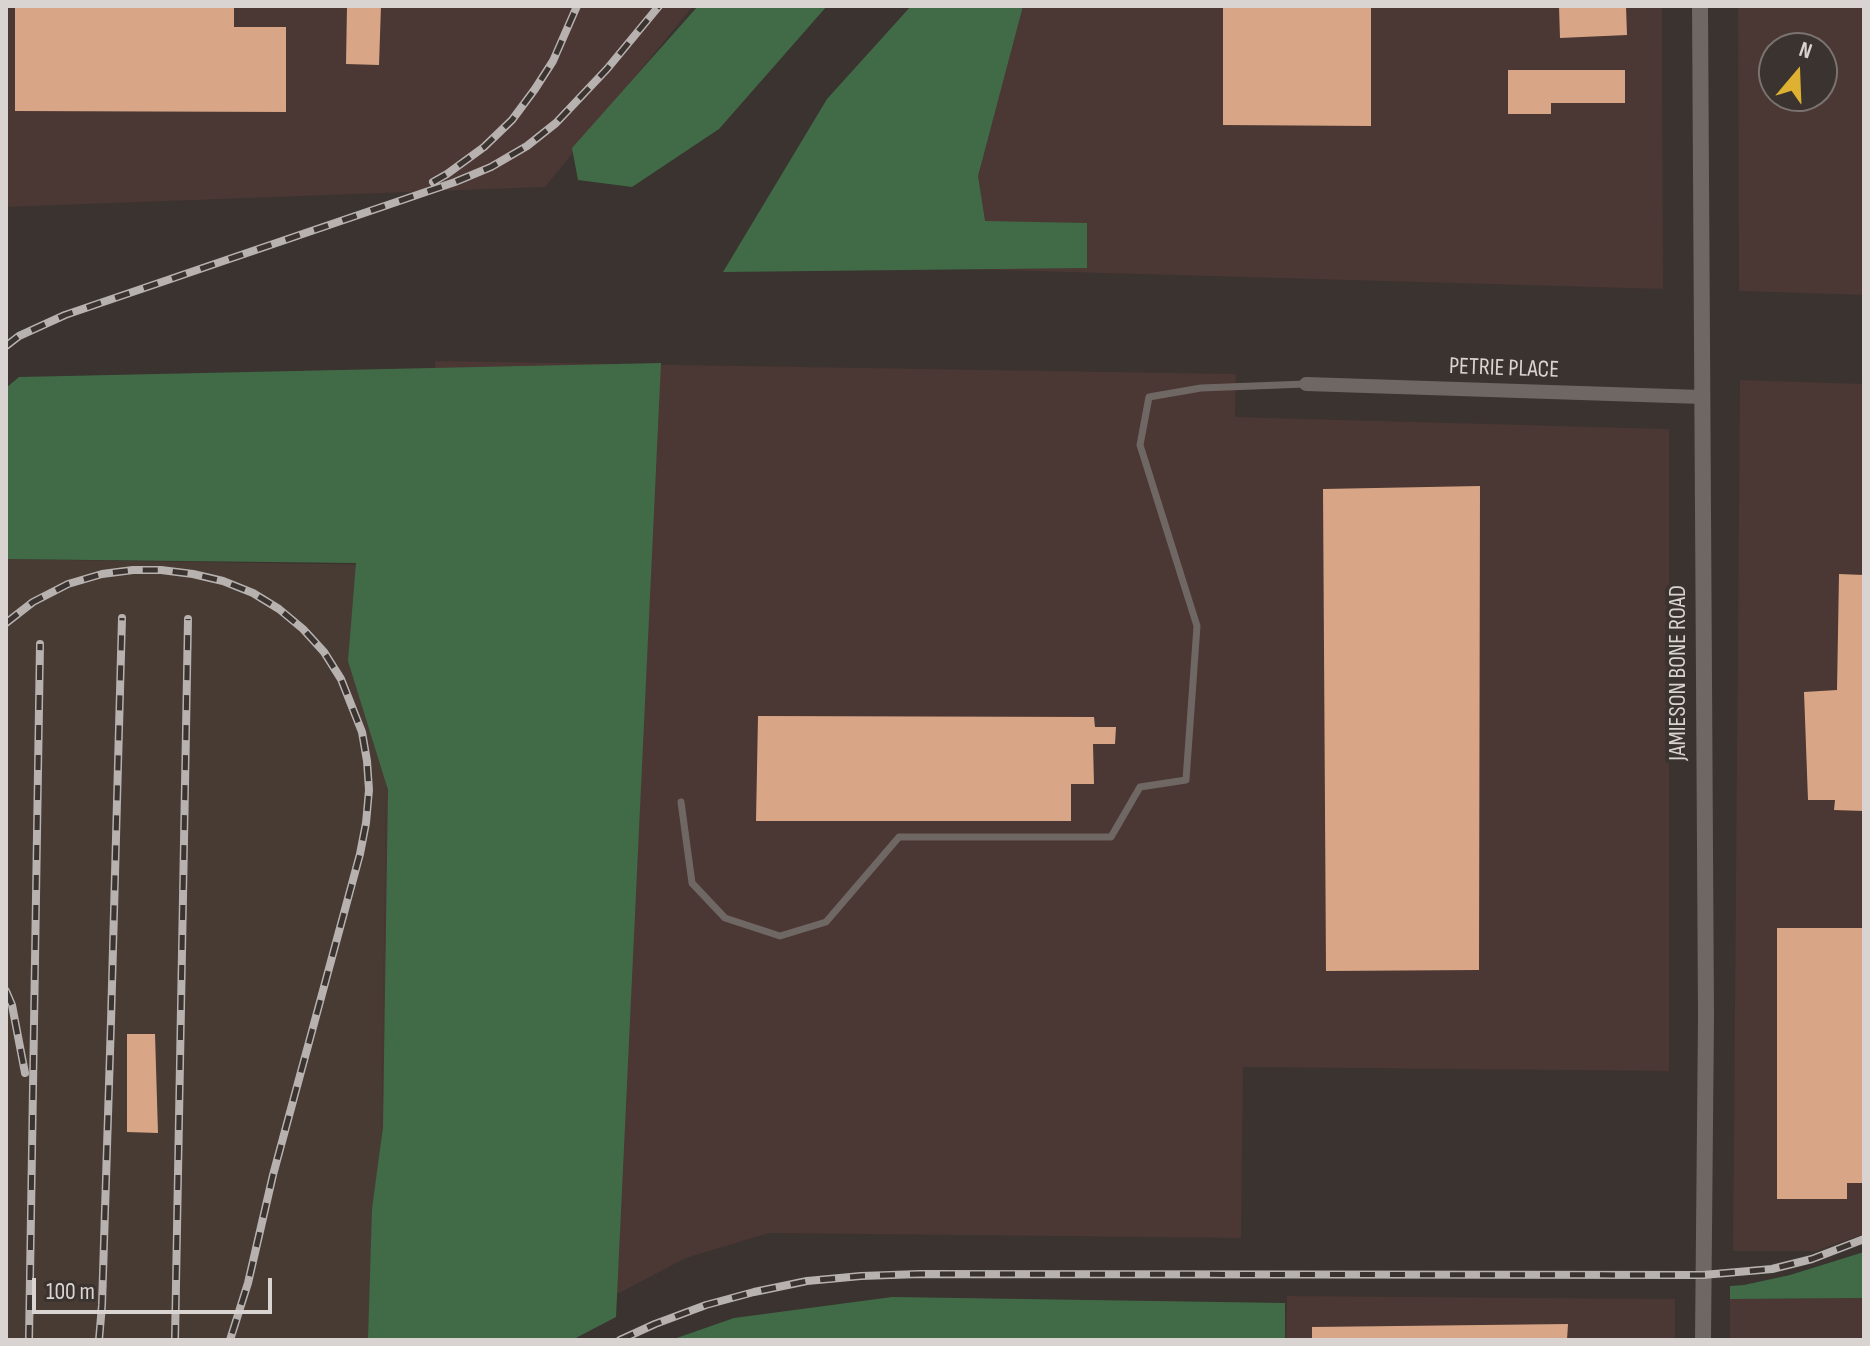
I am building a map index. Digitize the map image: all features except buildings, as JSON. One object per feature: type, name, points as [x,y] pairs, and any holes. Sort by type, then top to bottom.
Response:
[{"type":"street","name":"JAMIESON BONE ROAD","points":[[1700,6],[1706,1016],[1703,1340]]},
{"type":"street","name":"PETRIE PLACE","points":[[1306,384],[1702,397]]},
{"type":"lane","points":[[681,802],[692,883],[725,918],[780,936],[826,922],[899,837],[1111,837],[1140,787],[1186,780],[1197,626],[1140,445],[1149,397],[1201,388],[1306,384]]},
{"type":"shaded area","points":[[6,6],[693,6],[545,187],[6,207]]},
{"type":"shaded area","points":[[996,6],[1662,6],[1663,289],[752,263]]},
{"type":"shaded area","points":[[1738,6],[1864,6],[1864,295],[1739,291]]},
{"type":"shaded area","points":[[435,361],[1236,374],[1235,417],[1669,429],[1669,1071],[1243,1067],[1241,1238],[769,1233],[686,1258],[606,1300],[379,1340],[389,565],[429,565]]},
{"type":"shaded area","points":[[1740,380],[1864,384],[1864,1234],[1816,1251],[1733,1251]]},
{"type":"shaded area","points":[[6,559],[389,565],[379,1340],[6,1340]]},
{"type":"shaded area","points":[[1287,1296],[1675,1299],[1675,1340],[1286,1340]]},
{"type":"shaded area","points":[[1864,1298],[1864,1340],[1730,1340],[1730,1299]]},
{"type":"green space","points":[[698,6],[827,6],[719,129],[632,187],[578,180],[572,148]]},
{"type":"green space","points":[[911,6],[1023,6],[978,176],[985,221],[1087,223],[1087,268],[723,272],[827,99]]},
{"type":"green space","points":[[661,363],[616,1317],[572,1340],[368,1340],[372,1209],[383,1127],[388,790],[348,661],[356,563],[6,559],[6,388],[19,377]]},
{"type":"green space","points":[[1864,1252],[1864,1298],[1730,1299],[1730,1286],[1790,1275]]},
{"type":"green space","points":[[892,1297],[1285,1303],[1285,1340],[671,1340],[734,1318]]},
{"type":"railway","points":[[433,182],[484,147],[512,120],[553,61],[577,6]]},
{"type":"railway","points":[[6,346],[19,336],[65,315],[491,167],[527,146],[556,123],[607,69],[659,6]]},
{"type":"railway","points":[[6,623],[33,602],[68,584],[102,574],[161,570],[223,581],[253,593],[303,629],[324,652],[341,679],[362,732],[369,790],[360,854],[273,1175],[248,1283],[230,1340]]},
{"type":"railway","points":[[99,1340],[122,618]]},
{"type":"railway","points":[[175,1340],[188,619]]},
{"type":"railway","points":[[29,1340],[40,644]]},
{"type":"railway","points":[[6,991],[12,1005],[25,1073]]},
{"type":"railway","points":[[620,1340],[706,1305],[754,1292],[807,1281],[861,1276],[1703,1275],[1772,1269],[1812,1259],[1864,1239]]}]
